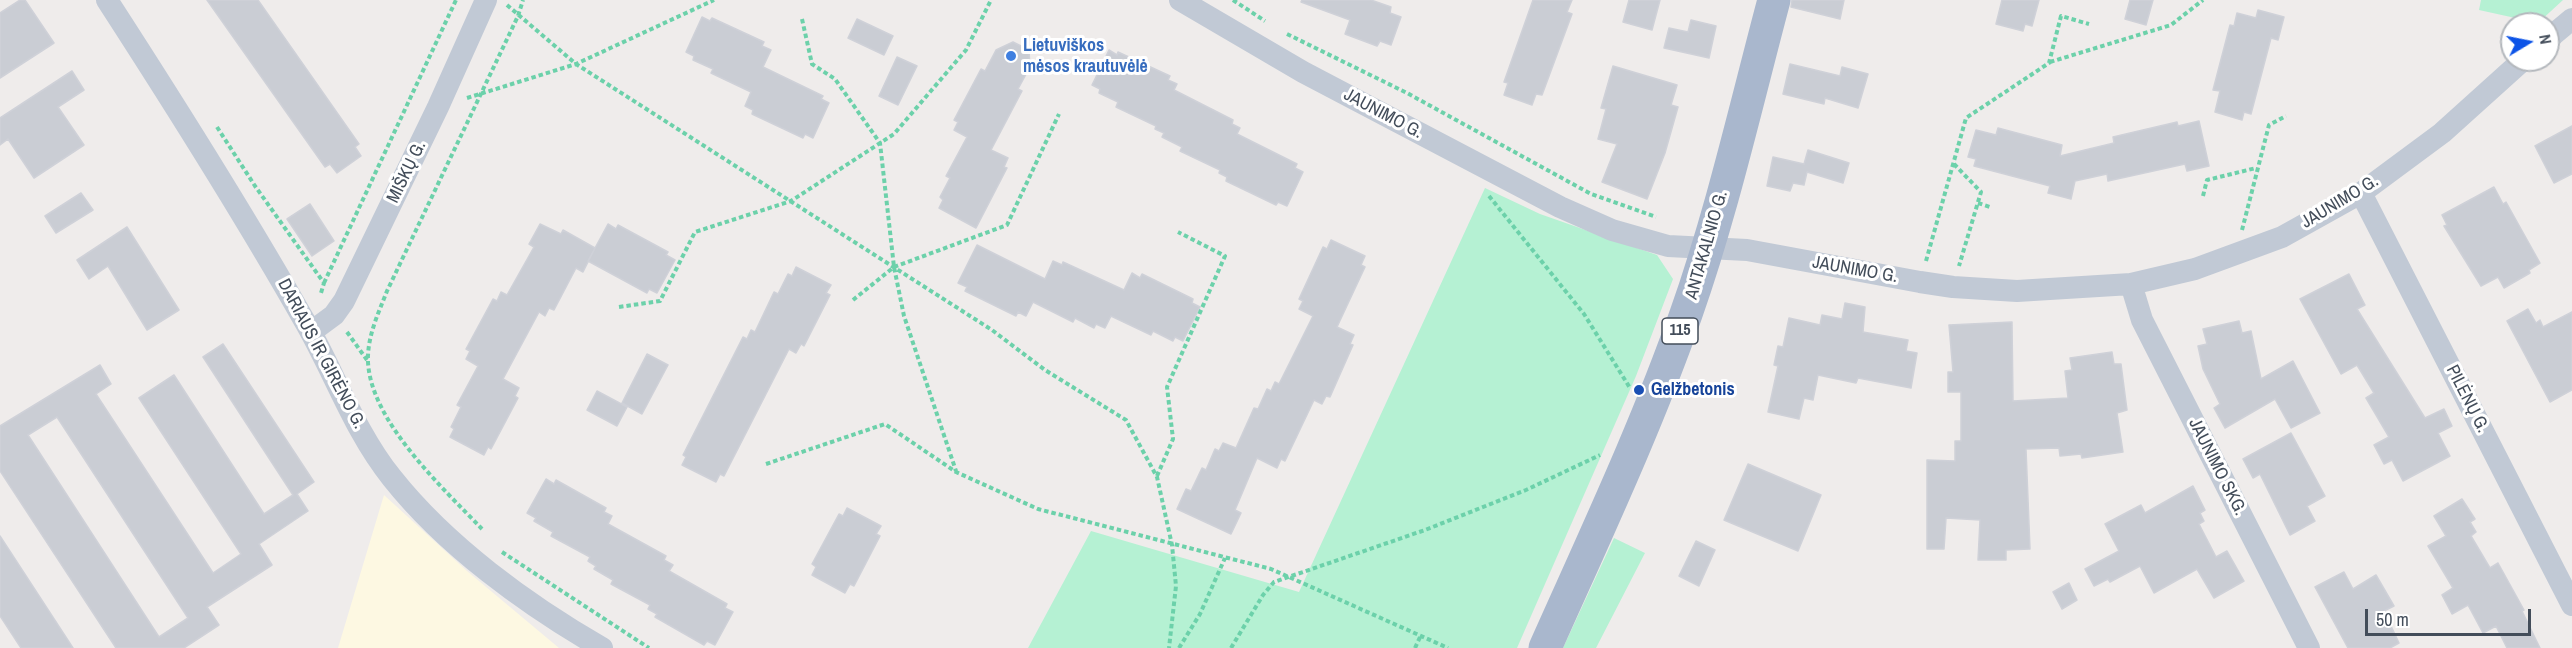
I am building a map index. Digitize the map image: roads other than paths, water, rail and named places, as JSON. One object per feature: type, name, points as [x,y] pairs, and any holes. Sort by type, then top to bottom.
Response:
[{"type":"main road","name":"ANTAKALNIO G.","points":[[1545,648],[1644,426],[1708,249],[1773,0]]},
{"type":"street","name":"DARIAUS IR GIRĖNO G.","points":[[107,0],[272,264],[311,332],[374,453],[415,505],[469,556],[556,622],[602,648]]},
{"type":"street","name":"MIŠKŲ G.","points":[[311,332],[334,315],[344,301],[438,107],[486,0]]},
{"type":"street","name":"JAUNIMO G.","points":[[1180,0],[1303,72],[1560,207],[1612,230],[1668,246],[1747,250],[1920,282],[1953,287],[2017,291],[2131,284],[2195,269],[2282,237],[2361,193],[2442,133],[2510,72]]},
{"type":"street","points":[[2560,29],[2572,19]]},
{"type":"street","name":"PILĖNŲ G.","points":[[2361,193],[2572,605]]},
{"type":"street","name":"JAUNIMO SKG.","points":[[2131,284],[2142,320],[2309,648]]},
{"type":"place","name":"Lietuviškos mėsos krautuvėlė","points":[[1011,56]]},
{"type":"place","name":"Gelžbetonis","points":[[1639,390]]}]
